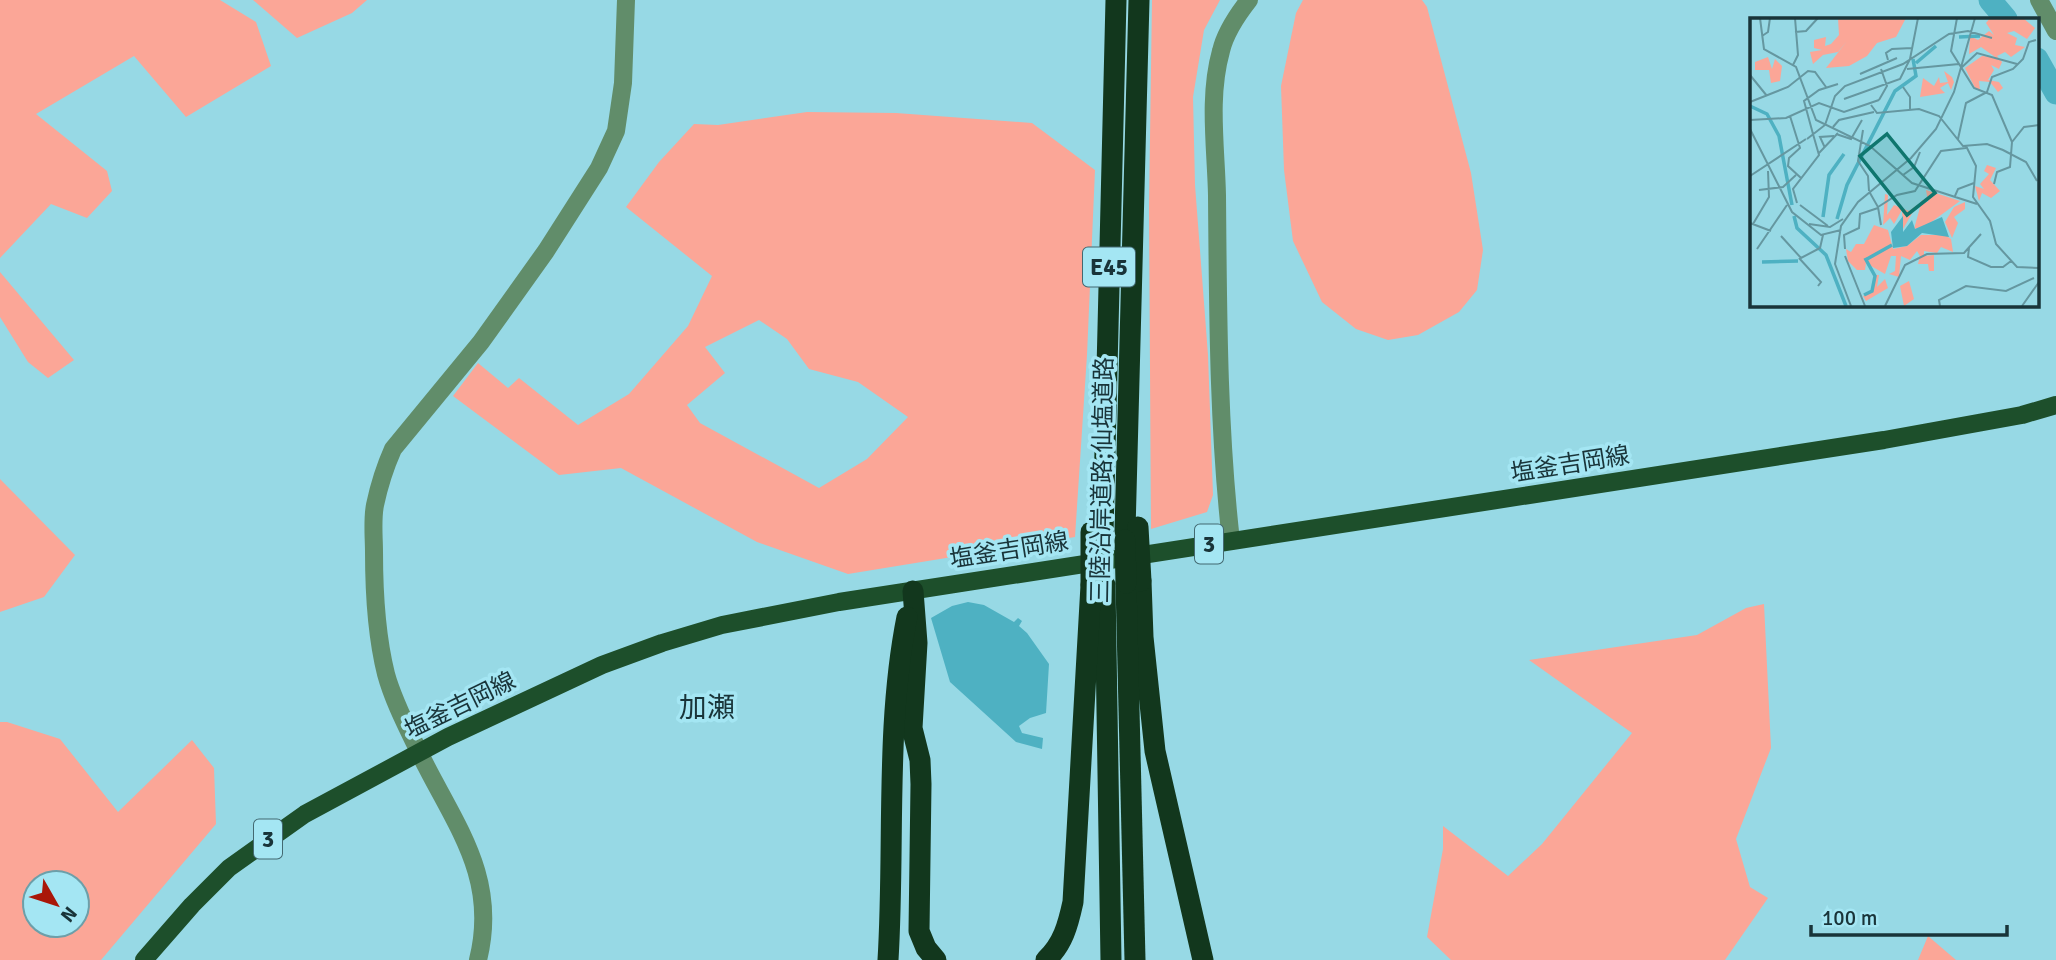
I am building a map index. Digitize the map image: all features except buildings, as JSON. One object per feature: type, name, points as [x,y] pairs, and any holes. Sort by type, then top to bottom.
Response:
[{"type":"highway","name":"三陸沿岸道路;仙塩道路","points":[[1116,0],[1106,366],[1097,533],[1116,584],[1135,960]]},
{"type":"highway","name":"三陸沿岸道路;仙塩道路","points":[[1111,960],[1116,584],[1132,529],[1137,450],[1129,365],[1139,0]]},
{"type":"highway","points":[[1046,960],[1056,951],[1067,929],[1073,902],[1116,584]]},
{"type":"highway","points":[[1116,584],[1143,637],[1155,751],[1203,960]]},
{"type":"highway","points":[[888,960],[895,727],[902,644],[913,591]]},
{"type":"highway","points":[[913,591],[917,643],[912,728],[920,760],[919,931],[922,960]]},
{"type":"highway","points":[[890,931],[898,960]]},
{"type":"highway","points":[[919,931],[926,948],[936,960]]},
{"type":"main road","name":"塩釜吉岡線","points":[[144,960],[210,886],[254,849],[304,814],[419,752],[602,665],[722,625],[913,591],[1726,465],[2022,415],[2056,405]]},
{"type":"street","points":[[478,960],[485,918],[483,896],[472,855],[419,752],[387,675],[377,624],[373,523],[375,506],[386,464],[393,449],[481,342],[526,280],[599,168],[616,131],[623,83],[626,0]]},
{"type":"street","points":[[1231,541],[1218,321],[1214,100],[1221,50],[1240,11],[1249,0]]},
{"type":"street","points":[[2039,0],[2056,31]]},
{"type":"shaded area","points":[[0,0],[220,0],[256,22],[271,66],[186,117],[134,56],[36,114],[107,171],[112,191],[87,218],[51,204],[0,258]]},
{"type":"shaded area","points":[[253,0],[367,0],[352,13],[297,38]]},
{"type":"shaded area","points":[[1152,0],[1220,0],[1204,30],[1193,97],[1195,185],[1208,355],[1213,495],[1207,512],[1151,529],[1149,207]]},
{"type":"shaded area","points":[[1303,0],[1422,0],[1427,7],[1471,173],[1483,250],[1477,290],[1459,312],[1418,335],[1388,340],[1356,329],[1322,302],[1293,241],[1284,170],[1281,86],[1296,13]]},
{"type":"shaded area","points":[[807,112],[896,113],[1032,123],[1095,170],[1075,537],[848,574],[757,542],[621,468],[559,475],[453,396],[478,363],[508,388],[519,378],[578,425],[629,394],[688,326],[712,276],[626,207],[659,162],[694,124],[718,125]],"holes":[[[759,320],[787,339],[809,369],[858,382],[908,417],[867,459],[819,488],[700,423],[687,405],[725,373],[705,347]]]},
{"type":"shaded area","points":[[0,272],[74,360],[48,378],[28,362],[0,317]]},
{"type":"shaded area","points":[[0,479],[75,555],[44,597],[0,612]]},
{"type":"shaded area","points":[[1764,604],[1771,748],[1736,839],[1750,887],[1768,898],[1725,960],[1451,960],[1427,937],[1443,849],[1443,826],[1508,876],[1542,844],[1632,733],[1529,660],[1697,635],[1746,608]]},
{"type":"shaded area","points":[[0,722],[60,739],[118,812],[192,740],[214,768],[216,824],[101,960],[0,960]]},
{"type":"shaded area","points":[[1928,936],[1956,960],[1918,960]]},
{"type":"water","points":[[968,602],[984,605],[1014,622],[1018,618],[1022,621],[1019,626],[1049,664],[1046,713],[1030,718],[1019,726],[1022,733],[1043,738],[1042,749],[1016,742],[950,682],[931,618],[952,606]]},
{"type":"waterway","points":[[1990,0],[2005,18]]},
{"type":"waterway","points":[[2038,61],[2056,93]]},
{"type":"district","name":"加瀬","points":[[707,708]]}]
